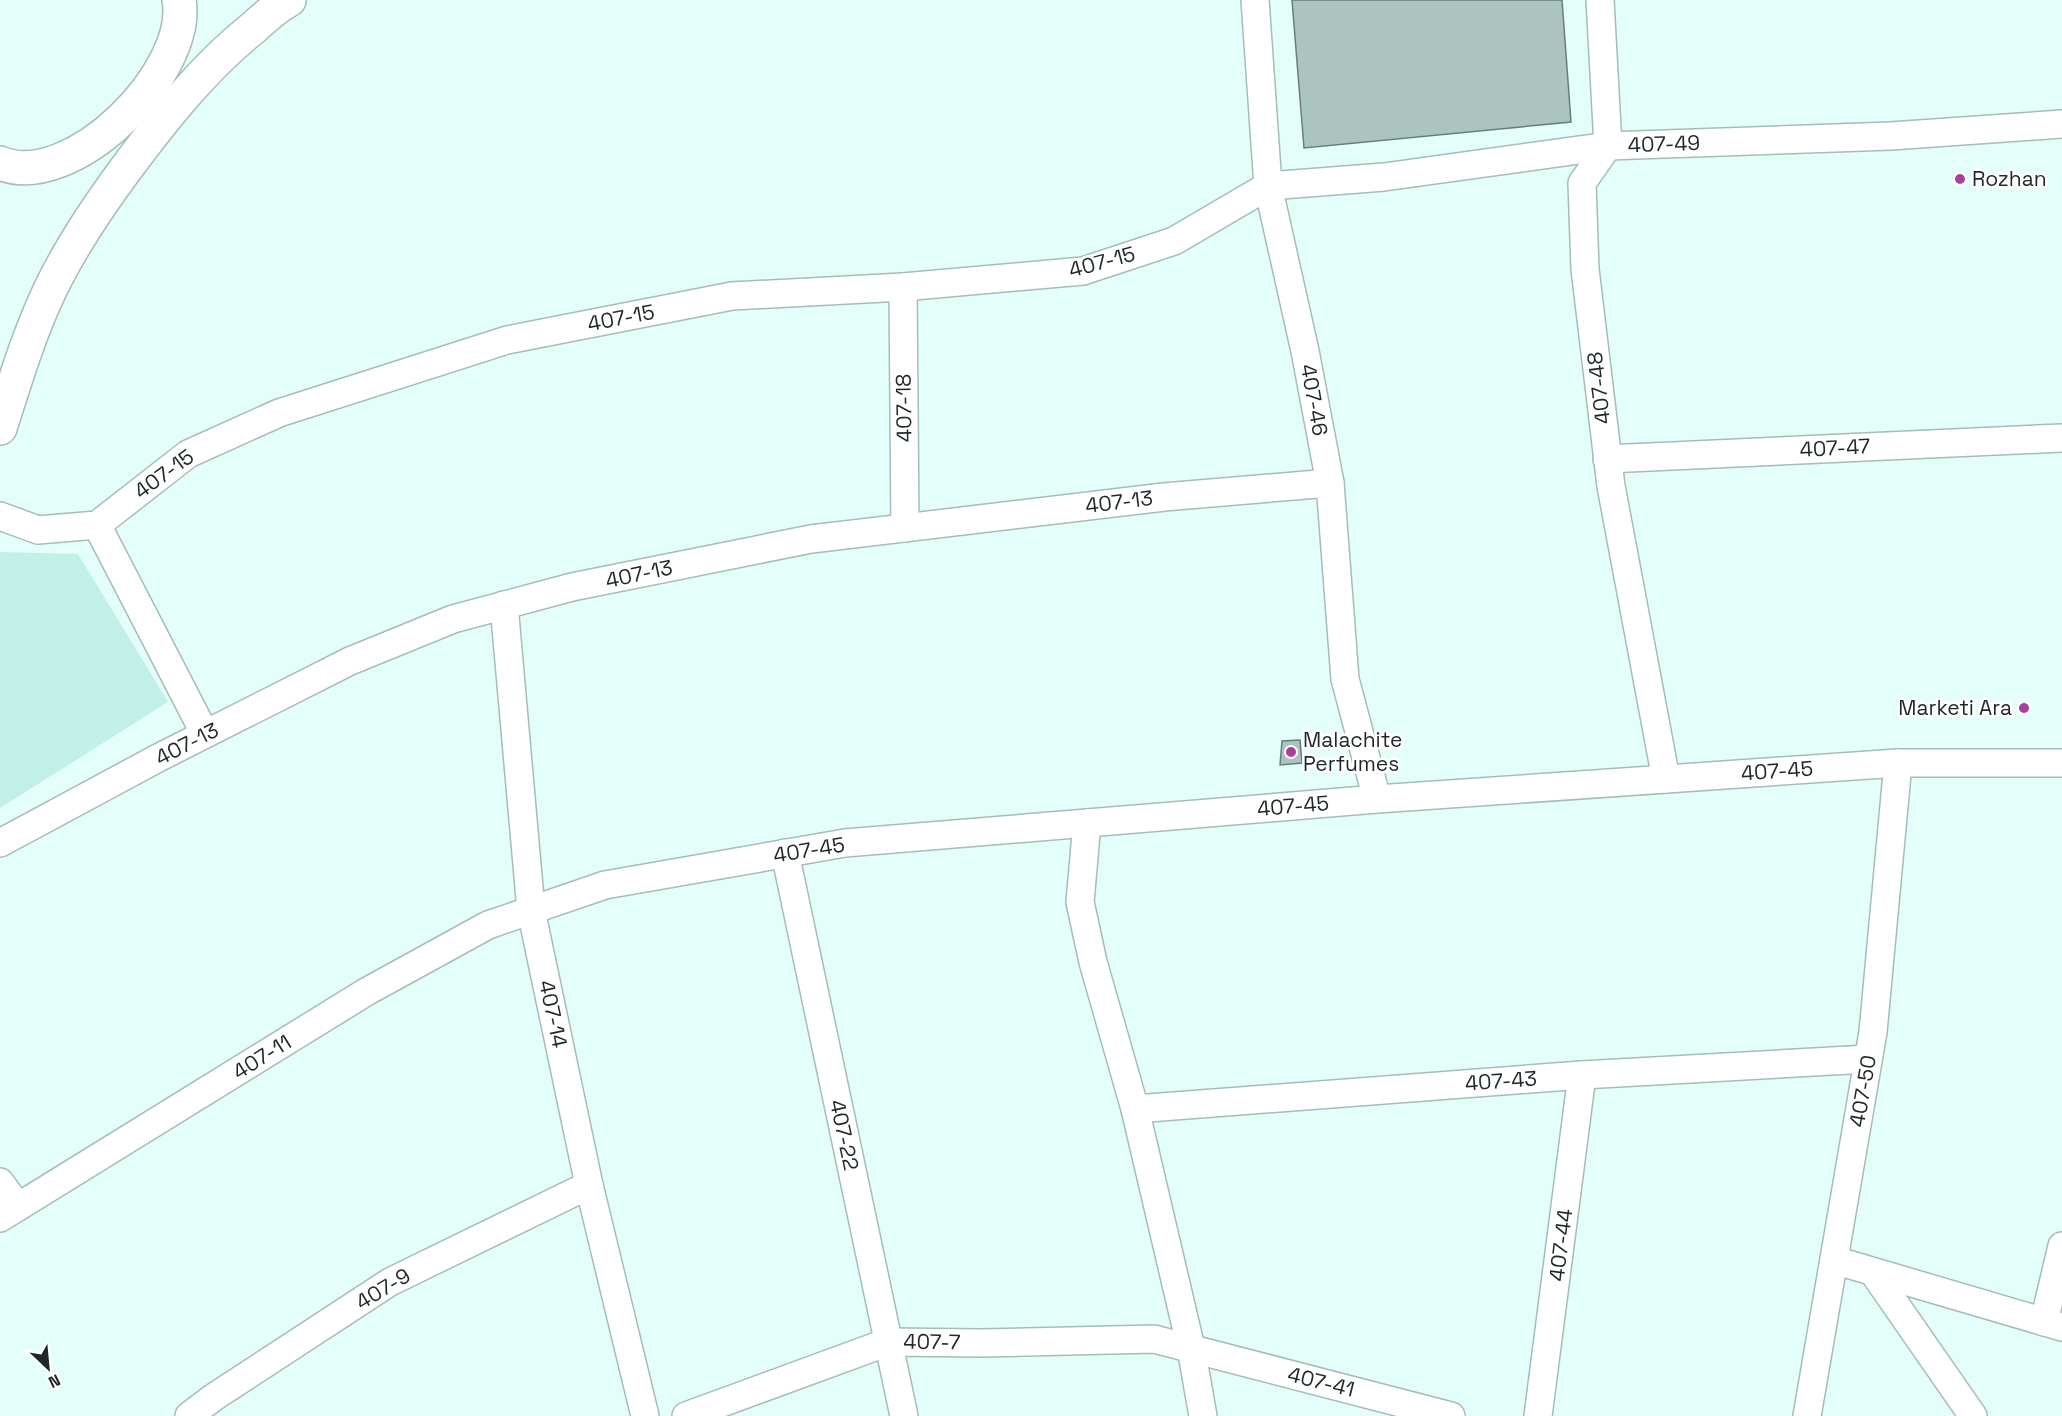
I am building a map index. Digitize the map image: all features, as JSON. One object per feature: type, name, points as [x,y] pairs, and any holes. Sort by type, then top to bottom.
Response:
[{"type":"main road","points":[[0,164],[28,167],[50,163],[74,154],[114,129],[161,71],[177,33],[181,11],[179,0]]},
{"type":"main road","points":[[0,428],[30,334],[50,289],[90,221],[159,124],[200,78],[237,40],[289,0]]},
{"type":"street","name":"407-46","points":[[1255,0],[1268,186],[1305,351],[1329,483],[1345,679],[1377,799]]},
{"type":"street","points":[[1600,0],[1608,146]]},
{"type":"street","name":"407-49","points":[[1268,186],[1384,177],[1608,146],[1891,136],[2062,124]]},
{"type":"street","name":"407-48","points":[[1608,146],[1582,183],[1585,269],[1611,486],[1666,779]]},
{"type":"street","name":"407-15","points":[[97,525],[188,454],[279,413],[507,340],[732,296],[903,287],[1083,271],[1174,241],[1268,186]]},
{"type":"street","name":"407-18","points":[[903,287],[905,528]]},
{"type":"street","name":"407-47","points":[[1607,459],[2062,438]]},
{"type":"street","name":"407-13","points":[[0,843],[205,734],[350,661],[453,618],[572,587],[812,539],[1153,498],[1329,483]]},
{"type":"street","points":[[0,516],[38,530],[97,525],[205,734]]},
{"type":"street","name":"407-14","points":[[504,605],[531,910],[590,1185],[645,1416]]},
{"type":"street","name":"407-45","points":[[531,910],[605,885],[844,843],[1377,799],[1898,763],[2062,763]]},
{"type":"street","name":"407-50","points":[[1807,1416],[1874,1020],[1898,763]]},
{"type":"street","points":[[1087,823],[1080,902],[1093,962],[1135,1109],[1191,1348],[1203,1416]]},
{"type":"street","name":"407-22","points":[[785,853],[904,1416]]},
{"type":"street","name":"407-11","points":[[9,1213],[366,992],[488,925],[531,910]]},
{"type":"street","name":"407-43","points":[[1135,1109],[1582,1075],[1868,1059]]},
{"type":"street","name":"407-44","points":[[1538,1416],[1582,1075]]},
{"type":"street","points":[[0,1182],[9,1213]]},
{"type":"street","name":"407-9","points":[[189,1416],[214,1397],[390,1282],[590,1185]]},
{"type":"street","points":[[1834,1260],[2053,1324],[2062,1246]]},
{"type":"street","points":[[1873,1272],[1973,1416]]},
{"type":"street","name":"407-7","points":[[686,1416],[888,1341],[982,1343],[1154,1339],[1191,1348]]},
{"type":"street","name":"407-41","points":[[1191,1348],[1452,1416]]},
{"type":"green space","points":[[0,552],[78,554],[168,702],[0,808]]},
{"type":"building","points":[[1292,0],[1562,0],[1571,122],[1304,148]]},
{"type":"building","name":"Malachite Perfumes","points":[[1300,740],[1302,763],[1280,765],[1282,741]]},
{"type":"place","name":"Rozhan","points":[[1960,179]]},
{"type":"place","name":"Marketi Ara","points":[[2024,708]]},
{"type":"place","name":"Malachite Perfumes","points":[[1291,752]]}]
